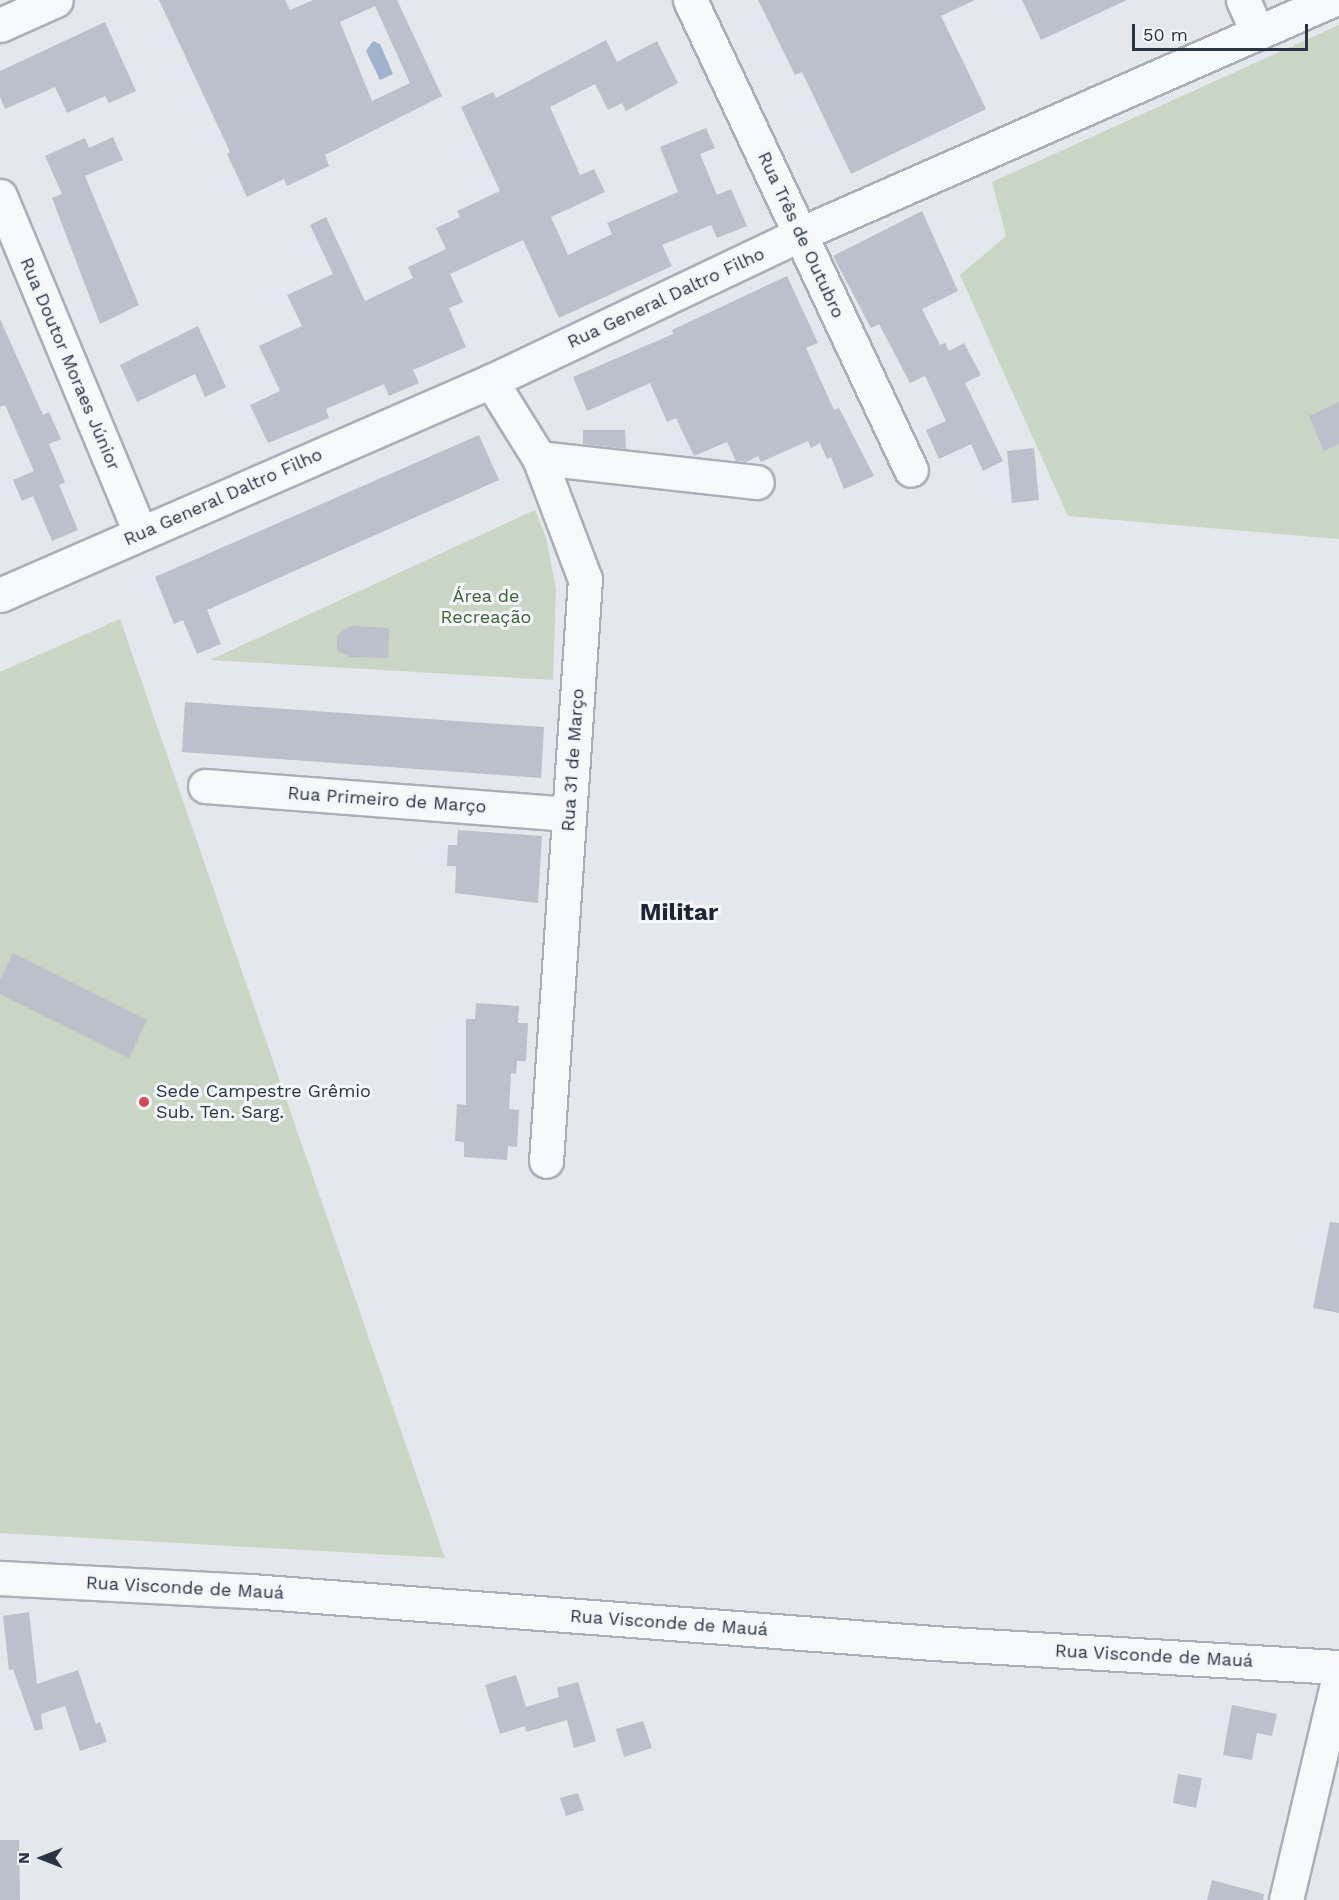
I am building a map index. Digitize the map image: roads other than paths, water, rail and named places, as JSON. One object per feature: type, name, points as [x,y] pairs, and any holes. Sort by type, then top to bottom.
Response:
[{"type":"street","points":[[0,26],[56,0]]},
{"type":"street","name":"Rua Três de Outubro","points":[[690,0],[911,470]]},
{"type":"street","points":[[1243,0],[1258,33]]},
{"type":"street","name":"Rua General Daltro Filho","points":[[0,595],[140,532],[491,381],[800,234],[1332,0]]},
{"type":"street","name":"Rua Doutor Moraes Júnior","points":[[0,196],[140,532]]},
{"type":"street","name":"Rua 31 de Março","points":[[491,381],[539,458],[585,579],[546,1161]]},
{"type":"street","points":[[539,458],[758,482]]},
{"type":"street","name":"Rua Primeiro de Março","points":[[205,786],[569,814]]},
{"type":"street","name":"Rua Visconde de Mauá","points":[[0,1578],[263,1592],[922,1642],[1339,1667]]},
{"type":"street","points":[[1286,1900],[1339,1675]]},
{"type":"water","points":[[373,41],[380,44],[393,74],[380,80],[366,51]]},
{"type":"place","name":"Sede Campestre Grêmio Sub. Ten. Sarg.","points":[[144,1102]]},
{"type":"district","name":"Militar","points":[[679,913]]},
{"type":"park label","name":"Área de Recreação","points":[[486,607]]}]
